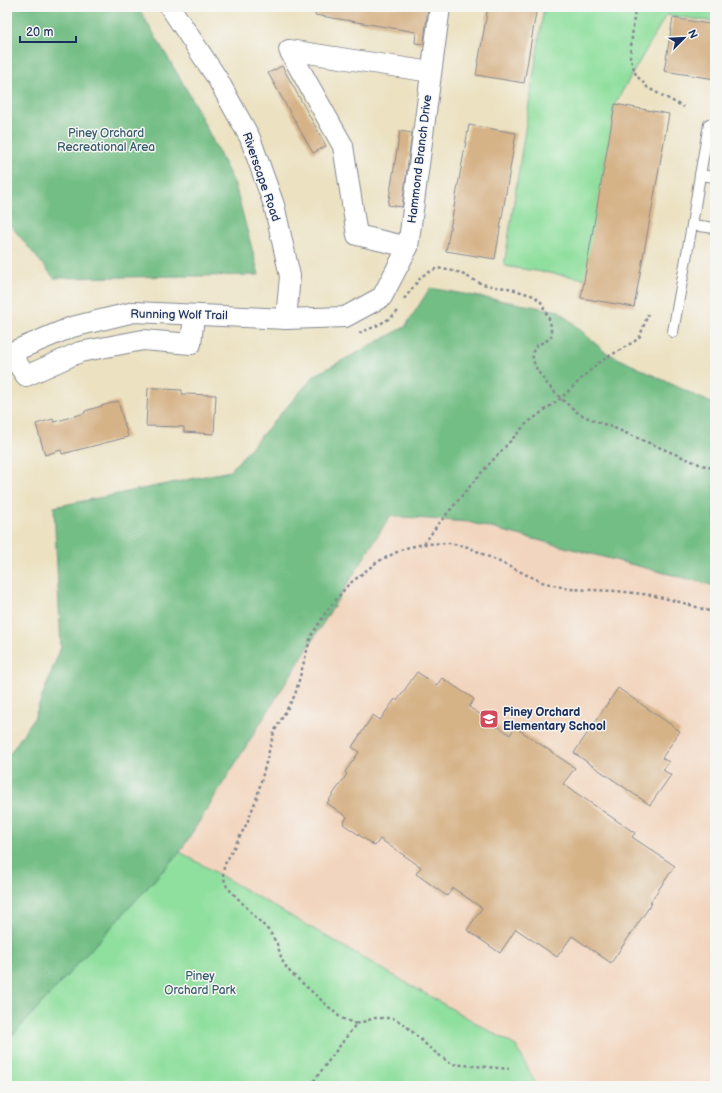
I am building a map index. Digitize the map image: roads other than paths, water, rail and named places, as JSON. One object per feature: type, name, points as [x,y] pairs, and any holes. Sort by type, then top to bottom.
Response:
[{"type":"street","name":"Riverscape Road","points":[[170,7],[217,78],[250,138],[274,205],[290,276],[286,319]]},
{"type":"street","name":"Hammond Branch Drive","points":[[286,319],[345,317],[382,297],[408,247],[440,7]]},
{"type":"street","points":[[408,247],[357,235],[343,146],[289,50],[431,72]]},
{"type":"street","name":"Running Wolf Trail","points":[[9,353],[72,327],[134,312],[286,319]]},
{"type":"street","points":[[9,353],[26,376],[80,352],[143,340],[191,344],[194,315]]},
{"type":"lane","points":[[673,332],[709,124],[715,125]]},
{"type":"lane","points":[[700,175],[715,177]]},
{"type":"lane","points":[[692,225],[715,228]]},
{"type":"place","name":"Piney Orchard Elementary School","points":[[489,719]]},
{"type":"park label","name":"Piney Orchard Recreational Area","points":[[106,140]]},
{"type":"park label","name":"Piney Orchard Park","points":[[200,983]]}]
